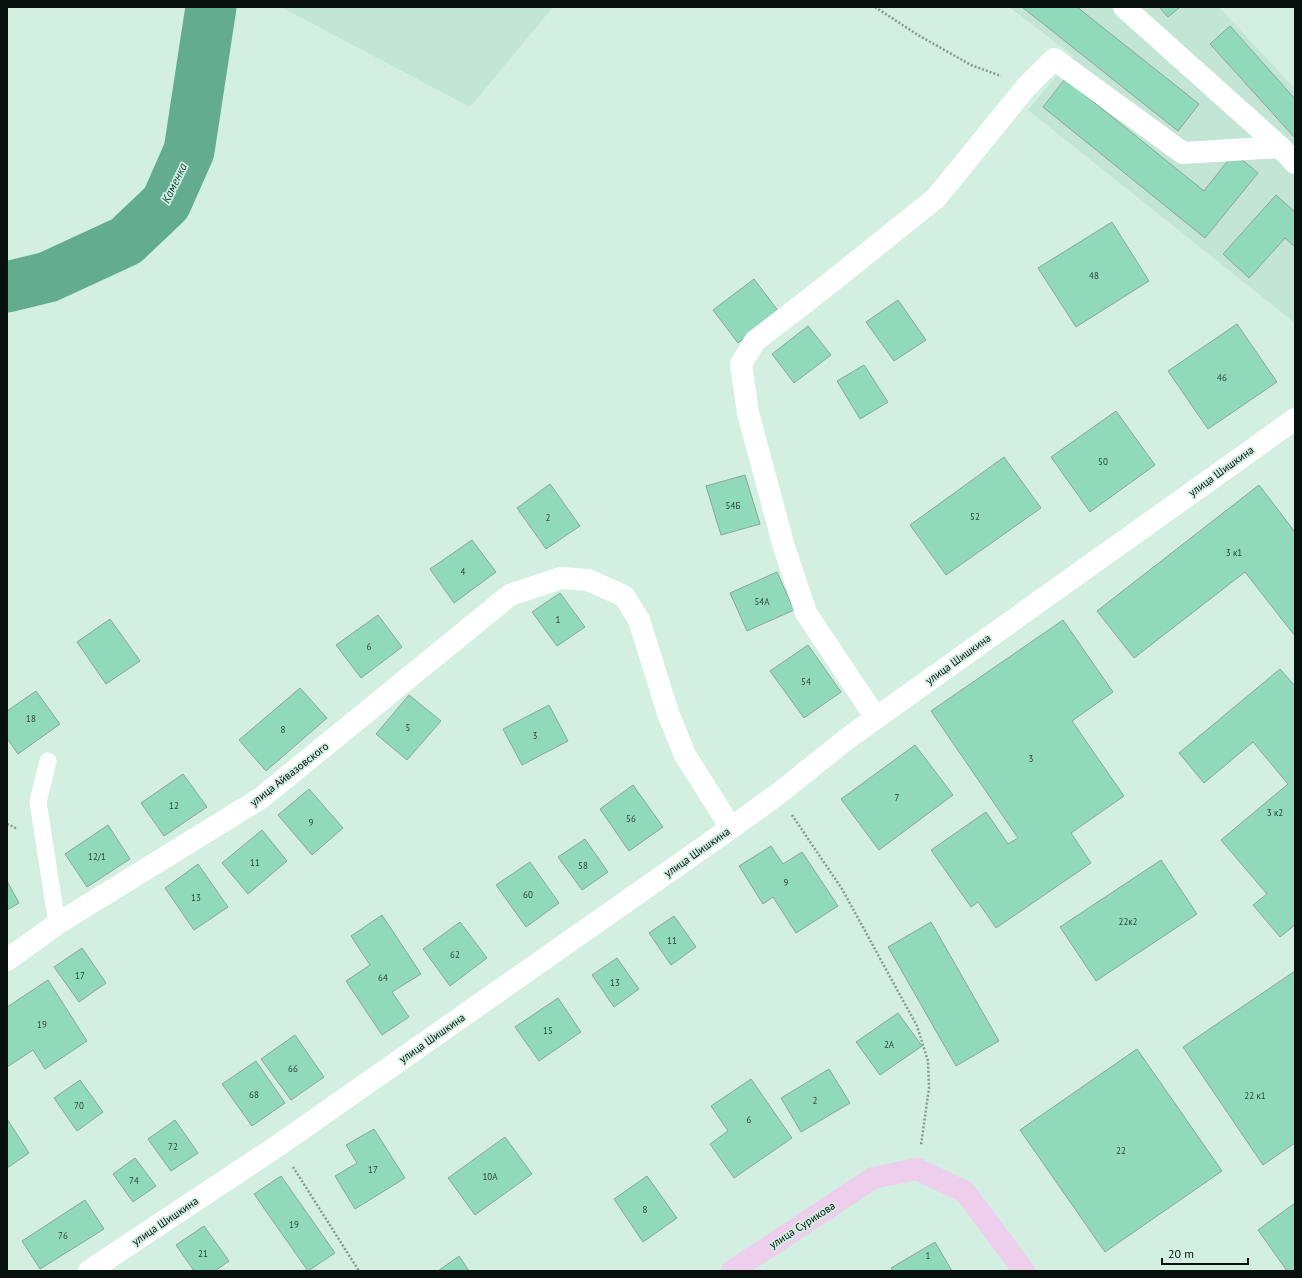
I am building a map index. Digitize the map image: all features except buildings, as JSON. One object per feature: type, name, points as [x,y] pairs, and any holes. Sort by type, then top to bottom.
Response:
[{"type":"street","points":[[1124,7],[1280,147],[1295,163]]},
{"type":"street","points":[[876,718],[806,613],[784,547],[748,412],[741,364],[755,341],[936,198],[1027,86],[1054,59],[1183,153],[1280,147]]},
{"type":"street","name":"улица Шишкина","points":[[90,1271],[280,1145],[730,828],[778,794],[848,738],[1295,419]]},
{"type":"street","name":"улица Айвазовского","points":[[7,960],[57,924],[261,798],[510,595],[561,578],[588,580],[624,596],[639,620],[668,712],[686,755],[730,828]]},
{"type":"street","points":[[917,1169],[965,1192],[1024,1271]]},
{"type":"street","name":"улица Сурикова","points":[[732,1271],[873,1178],[917,1169]]},
{"type":"lane","points":[[48,761],[38,802],[57,924]]},
{"type":"path","points":[[876,7],[918,35],[971,65],[1027,86]]},
{"type":"path","points":[[778,794],[842,888],[917,1026],[928,1061],[930,1088],[917,1169]]},
{"type":"path","points":[[280,1145],[359,1271]]},
{"type":"shaded area","points":[[281,7],[553,7],[470,107]]},
{"type":"shaded area","points":[[1009,7],[1219,7],[1295,89],[1295,323],[1028,110],[1073,56]]},
{"type":"waterway","name":"Каменка","points":[[7,287],[48,277],[126,241],[166,203],[189,151],[211,7]]}]
